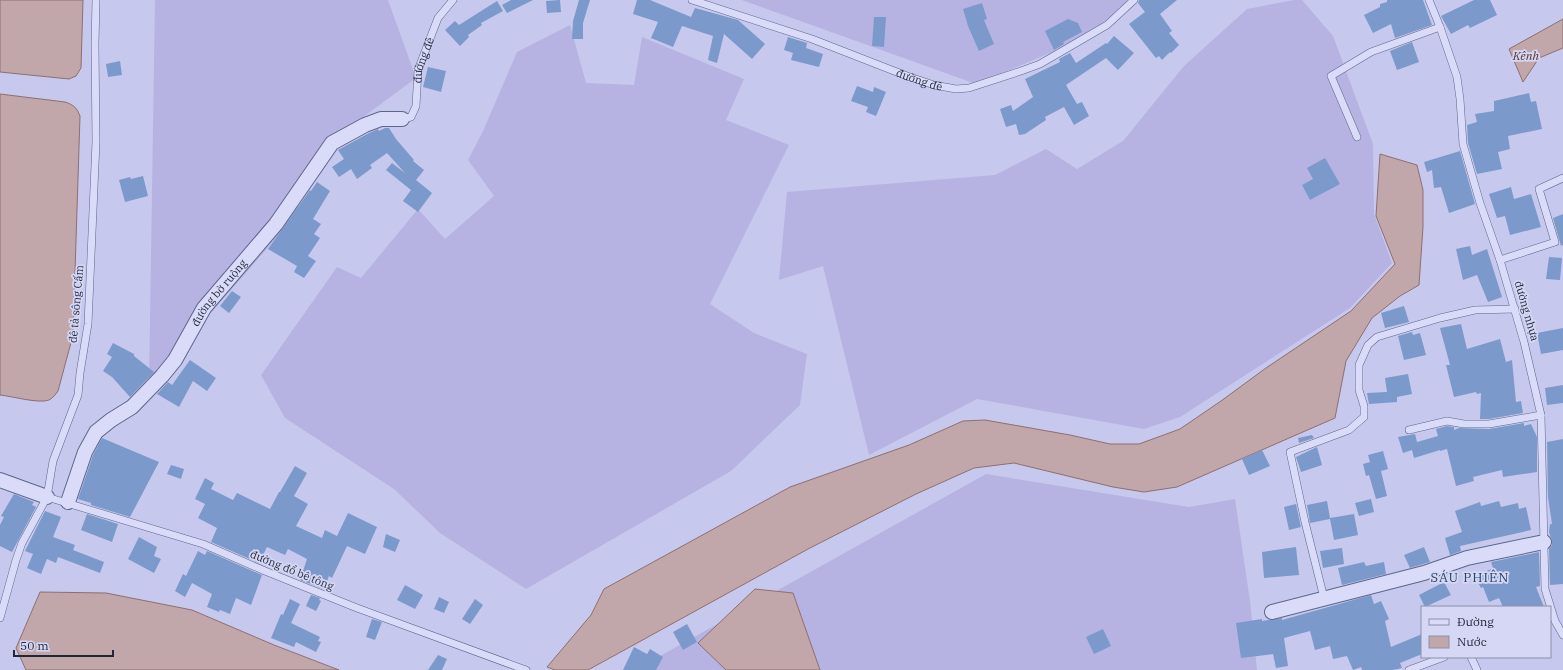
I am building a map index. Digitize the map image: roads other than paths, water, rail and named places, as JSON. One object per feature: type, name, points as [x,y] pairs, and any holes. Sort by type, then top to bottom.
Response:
[{"type":"street","name":"đường bờ ruộng","points":[[68,502],[85,452],[96,432],[132,406],[162,376],[175,360],[204,308],[276,224],[332,143],[365,125],[381,120],[402,119]]},
{"type":"street","points":[[0,480],[47,497]]},
{"type":"street","points":[[1272,612],[1424,573],[1466,558],[1544,542]]},
{"type":"lane","name":"đê tả sông Cấm","points":[[0,618],[9,583],[22,543],[47,497],[52,461],[78,395],[88,324],[96,142],[96,0]]},
{"type":"lane","name":"đường đê","points":[[402,119],[411,118],[414,114],[418,94],[418,70],[438,18],[453,0]]},
{"type":"lane","name":"đường đê","points":[[692,0],[812,39],[934,85],[969,88],[1040,64],[1106,25],[1134,0]]},
{"type":"lane","name":"đường nhựa","points":[[1429,0],[1457,77],[1463,144],[1480,203],[1515,309],[1541,415],[1545,589],[1549,606]]},
{"type":"lane","points":[[1357,137],[1331,76],[1371,52],[1440,27]]},
{"type":"lane","points":[[1500,260],[1555,242],[1540,189],[1563,178]]},
{"type":"lane","points":[[1324,598],[1305,522],[1290,452],[1349,430],[1364,417],[1364,406],[1359,390],[1359,365],[1368,345],[1377,337],[1440,318],[1475,310],[1515,309]]},
{"type":"lane","points":[[1409,430],[1447,421],[1464,424],[1489,424],[1541,415]]},
{"type":"lane","name":"đường đổ bê tông","points":[[47,497],[68,502],[103,515],[203,544],[357,608],[526,670]]},
{"type":"lane","name":"đường nhựa","points":[[1553,622],[1563,635]]},
{"type":"lane","points":[[1409,670],[1441,658]]},
{"type":"lane","points":[[1471,658],[1477,670]]},
{"type":"water","points":[[0,0],[83,0],[81,68],[76,76],[69,79],[0,72]]},
{"type":"water","name":"Kênh","points":[[1563,19],[1563,48],[1539,58],[1523,82],[1509,49]]},
{"type":"water","points":[[0,94],[65,102],[75,107],[80,116],[73,335],[58,391],[52,398],[44,401],[0,395]]},
{"type":"water","points":[[1380,154],[1417,165],[1423,190],[1423,227],[1419,285],[1400,296],[1372,318],[1346,361],[1335,418],[1177,487],[1144,492],[1113,487],[1014,463],[974,468],[916,494],[808,549],[588,670],[555,670],[547,667],[591,615],[604,589],[790,487],[909,445],[963,421],[985,420],[1070,435],[1110,444],[1139,444],[1180,429],[1266,368],[1351,311],[1395,264],[1376,216]]},
{"type":"water","points":[[755,589],[793,593],[820,670],[726,670],[698,643]]},
{"type":"water","points":[[40,592],[106,593],[192,610],[274,645],[339,670],[26,670],[16,648]]},
{"type":"district","name":"SÁU PHIÊN","points":[[1470,577]]}]
